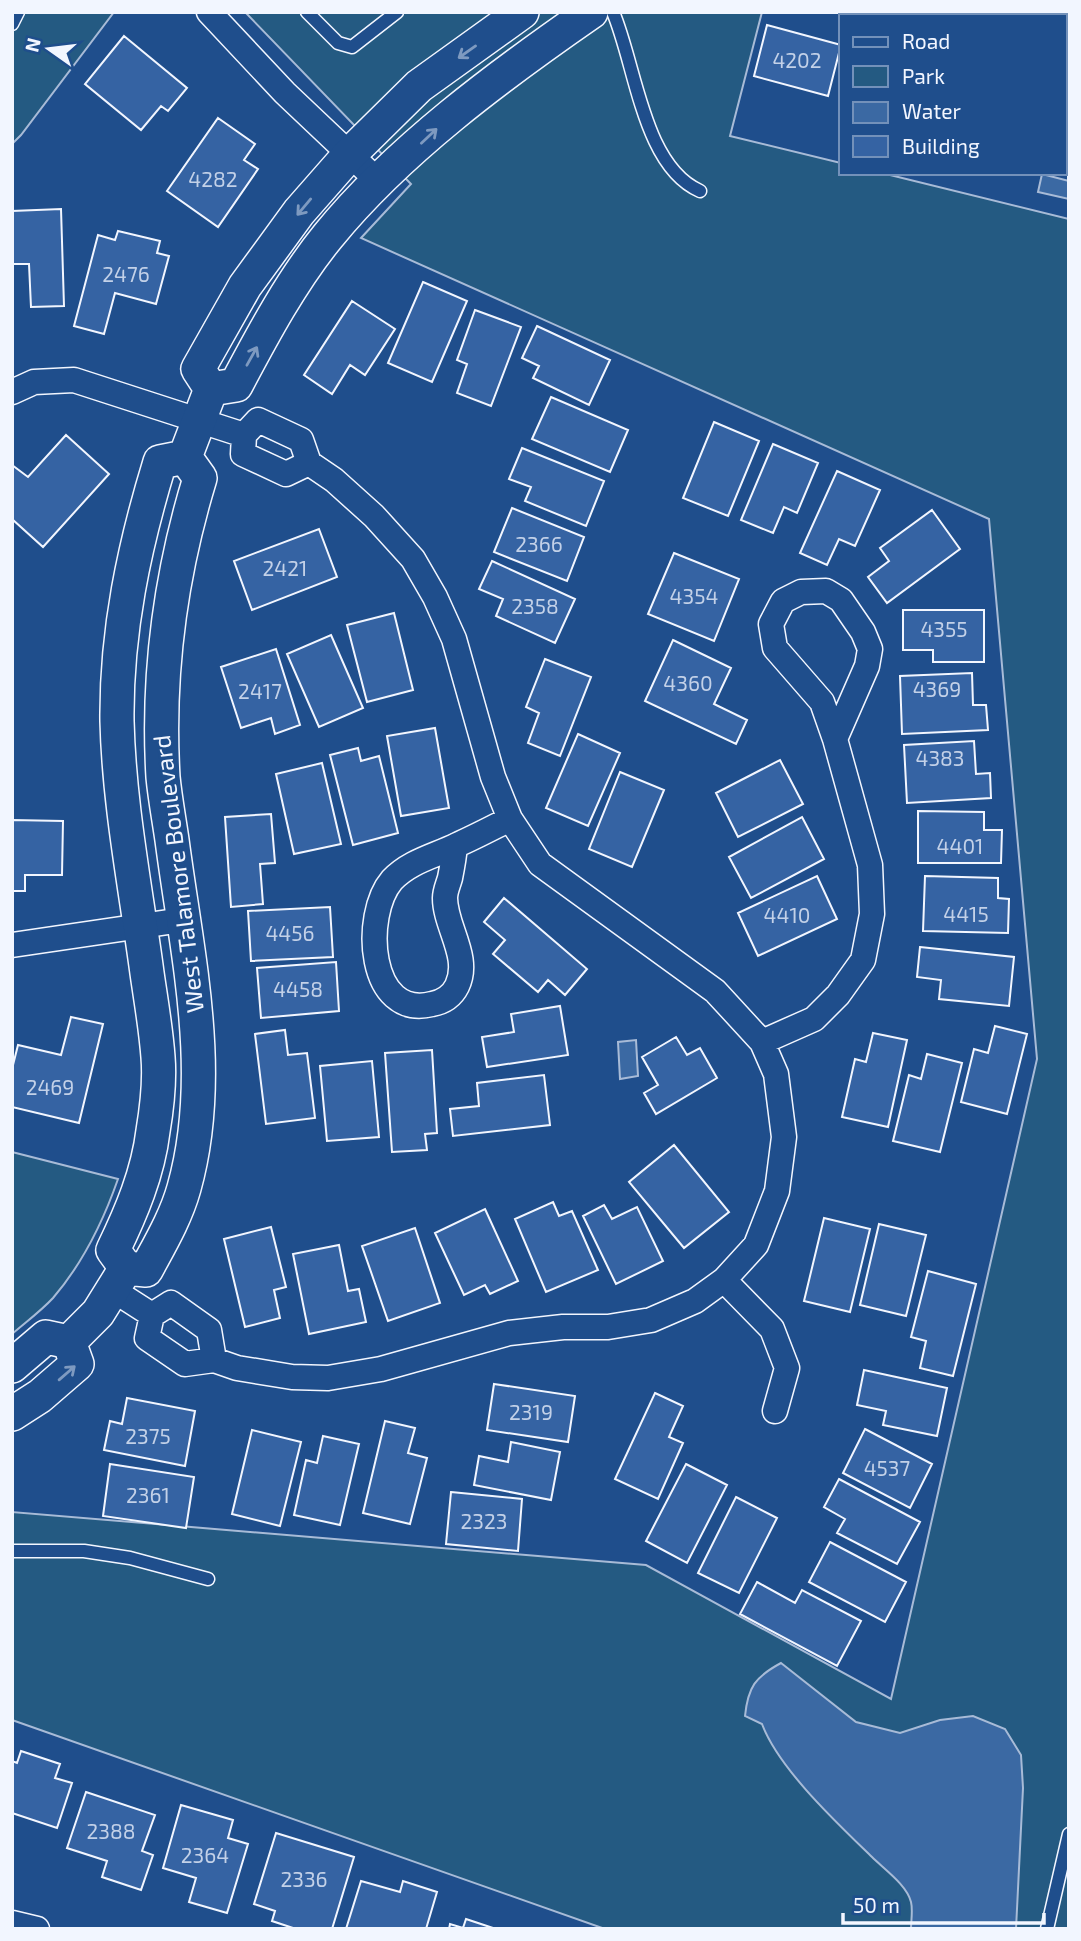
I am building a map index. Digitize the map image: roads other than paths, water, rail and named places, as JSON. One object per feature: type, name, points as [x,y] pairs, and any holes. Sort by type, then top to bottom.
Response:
[{"type":"street","points":[[209,12],[285,93],[379,182]]},
{"type":"street","points":[[211,389],[198,369],[245,286],[299,212],[349,155],[419,86],[522,12]]},
{"type":"street","points":[[211,389],[236,385],[284,301],[328,236],[379,182],[447,119],[591,12]]},
{"type":"street","points":[[12,392],[34,382],[74,380],[244,435]]},
{"type":"street","points":[[185,457],[211,389]]},
{"type":"street","points":[[214,1360],[209,1330],[171,1303],[152,1315],[147,1338],[185,1364],[214,1360],[237,1368],[292,1377],[328,1378],[381,1369],[509,1333],[563,1327],[608,1327],[651,1320],[695,1301],[724,1280],[756,1245],[778,1191],[784,1136],[776,1074],[762,1042],[715,991],[540,864],[510,820],[493,777],[454,639],[435,597],[413,559],[372,514],[334,480],[309,463],[301,440],[258,421],[244,435],[243,454],[286,474],[309,463]]},
{"type":"street","name":"West Talamore Boulevard","points":[[185,457],[200,478],[186,523],[175,578],[163,660],[161,722],[163,781],[183,920],[198,1030],[200,1091],[194,1141],[183,1189],[168,1228],[146,1270],[119,1279],[113,1250],[141,1182],[153,1134],[158,1059],[122,787],[117,721],[123,618],[130,572],[160,462],[185,457]]},
{"type":"street","points":[[762,1042],[814,1019],[838,995],[863,960],[872,914],[870,865],[822,702],[775,648],[771,624],[783,601],[802,592],[826,592],[841,600],[863,632],[870,649],[867,666],[835,739]]},
{"type":"street","points":[[456,846],[444,895],[446,914],[459,948],[461,968],[457,986],[445,1000],[431,1005],[418,1006],[403,1002],[381,979],[374,938],[376,915],[382,897],[393,880],[416,861],[456,846],[510,820]]},
{"type":"street","points":[[12,945],[183,920]]},
{"type":"street","points":[[69,1342],[98,1312],[119,1279],[152,1315]]},
{"type":"street","points":[[724,1280],[772,1329],[787,1368],[775,1410]]},
{"type":"street","points":[[12,1366],[46,1336],[69,1342]]},
{"type":"street","points":[[12,1414],[40,1396],[78,1364],[69,1342]]},
{"type":"street","points":[[12,1923],[37,1929]]},
{"type":"lane","points":[[12,24],[18,12]]},
{"type":"lane","points":[[307,12],[338,43],[352,47],[397,12]]},
{"type":"lane","points":[[613,12],[655,143],[668,165],[687,185],[700,191]]},
{"type":"lane","points":[[12,1551],[84,1551],[130,1558],[208,1579]]},
{"type":"lane","points":[[1047,1929],[1069,1834]]},
{"type":"water","points":[[1042,175],[1069,181],[1069,199],[1038,192]]},
{"type":"water","points":[[636,1040],[638,1076],[620,1079],[618,1042]]},
{"type":"water","points":[[781,1663],[856,1722],[900,1733],[940,1720],[973,1716],[1005,1729],[1021,1755],[1023,1788],[1016,1929],[911,1929],[912,1905],[905,1889],[810,1795],[781,1759],[762,1724],[745,1716],[748,1697],[754,1684]]}]
